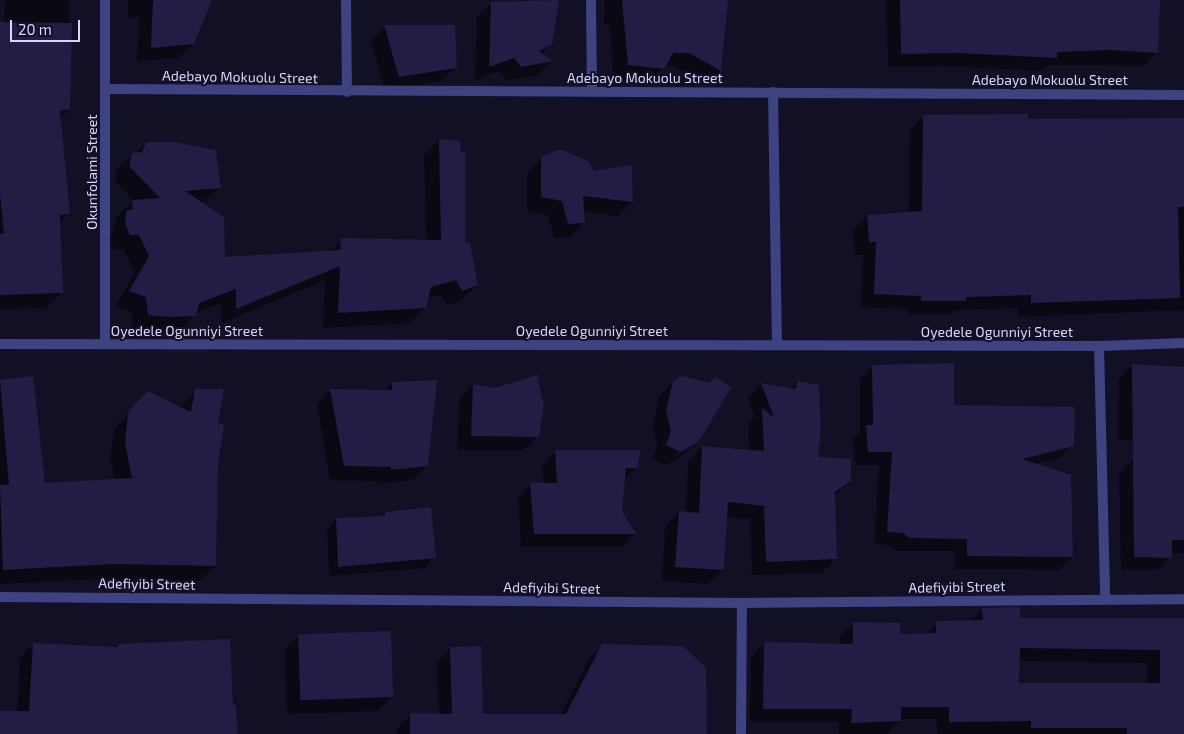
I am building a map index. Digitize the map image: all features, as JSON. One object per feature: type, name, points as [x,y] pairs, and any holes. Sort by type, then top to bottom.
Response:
[{"type":"street","name":"Okunfolami Street","points":[[105,344],[106,0]]},
{"type":"street","points":[[346,0],[347,92]]},
{"type":"street","points":[[590,0],[592,92]]},
{"type":"street","name":"Adebayo Mokuolu Street","points":[[106,89],[347,92],[772,92],[1184,95]]},
{"type":"street","points":[[772,92],[777,345]]},
{"type":"street","name":"Oyedele Ogunniyi Street","points":[[0,344],[1099,346],[1184,343]]},
{"type":"street","points":[[1099,346],[1105,598]]},
{"type":"street","name":"Adefiyibi Street","points":[[0,596],[742,603],[1184,598]]},
{"type":"street","points":[[740,734],[742,603]]},
{"type":"building","points":[[153,0],[212,0],[194,44],[151,48]]},
{"type":"building","points":[[559,0],[552,44],[539,51],[553,61],[521,67],[514,58],[489,67],[491,2]]},
{"type":"building","points":[[622,0],[728,0],[721,71],[689,53],[673,53],[664,69],[628,65]]},
{"type":"building","points":[[900,0],[1160,0],[1158,53],[1109,50],[1057,52],[1057,58],[956,53],[901,54]]},
{"type":"building","points":[[0,22],[72,23],[70,109],[60,111],[70,214],[60,215],[63,293],[0,295],[0,234],[4,234],[0,194]]},
{"type":"building","points":[[384,25],[455,25],[457,68],[399,77]]},
{"type":"building","points":[[1028,114],[1028,119],[1184,118],[1184,207],[1178,207],[1180,298],[1031,303],[1031,295],[966,297],[966,301],[921,301],[921,296],[874,294],[876,242],[869,242],[867,215],[922,211],[923,115]]},
{"type":"building","points":[[439,139],[460,141],[461,152],[465,152],[465,242],[470,243],[478,285],[462,291],[456,280],[431,287],[426,308],[338,313],[340,266],[236,309],[236,289],[199,303],[196,316],[168,317],[148,315],[146,297],[129,291],[149,256],[139,235],[130,235],[125,224],[126,211],[133,209],[132,200],[160,198],[129,166],[132,153],[142,152],[146,142],[175,142],[216,150],[221,188],[185,191],[224,217],[225,257],[340,250],[341,238],[441,240]]},
{"type":"building","points":[[560,149],[588,161],[594,171],[632,165],[633,202],[583,196],[585,223],[568,224],[562,201],[541,197],[541,157]]},
{"type":"building","points":[[954,363],[954,405],[1075,407],[1074,446],[1022,459],[1071,475],[1073,557],[967,556],[967,539],[910,538],[903,533],[887,532],[892,452],[868,452],[866,425],[873,425],[872,365]]},
{"type":"building","points":[[1132,364],[1184,367],[1184,540],[1172,540],[1172,558],[1134,557]]},
{"type":"building","points":[[537,375],[544,406],[539,437],[471,436],[473,384],[495,388]]},
{"type":"building","points":[[33,376],[45,483],[132,478],[125,443],[128,412],[148,391],[191,412],[195,389],[224,389],[218,423],[224,425],[218,465],[216,566],[113,564],[3,570],[0,485],[9,485],[0,380]]},
{"type":"building","points":[[682,376],[709,383],[716,377],[731,388],[699,441],[681,452],[666,445],[671,431],[666,410],[673,381]]},
{"type":"building","points":[[437,380],[428,466],[391,470],[391,467],[344,466],[330,389],[392,390],[392,382]]},
{"type":"building","points":[[797,381],[819,385],[821,426],[818,457],[851,459],[851,481],[835,492],[837,559],[766,562],[764,506],[728,502],[724,570],[675,567],[679,511],[699,513],[702,446],[764,451],[762,408],[774,417],[761,383],[796,389]]},
{"type":"building","points":[[555,450],[641,450],[637,468],[626,468],[622,511],[636,534],[534,534],[530,483],[557,483]]},
{"type":"building","points":[[431,507],[436,558],[338,567],[336,518],[385,516],[385,512]]},
{"type":"building","points":[[1020,607],[1020,618],[1184,618],[1184,734],[1127,734],[1127,728],[1031,728],[1031,721],[949,722],[949,707],[901,707],[901,721],[851,723],[852,709],[763,709],[764,642],[853,644],[853,622],[900,623],[900,634],[936,633],[936,621],[983,620],[982,608]],"holes":[[[1020,648],[1160,650],[1160,683],[1019,683]]]},
{"type":"building","points":[[391,631],[393,697],[300,700],[298,634]]},
{"type":"building","points":[[230,639],[233,705],[236,705],[238,734],[0,734],[0,711],[29,711],[33,643],[118,647],[118,644]]},
{"type":"building","points":[[602,644],[683,646],[706,668],[707,734],[410,734],[410,713],[452,714],[450,647],[481,646],[483,714],[566,714]]}]
